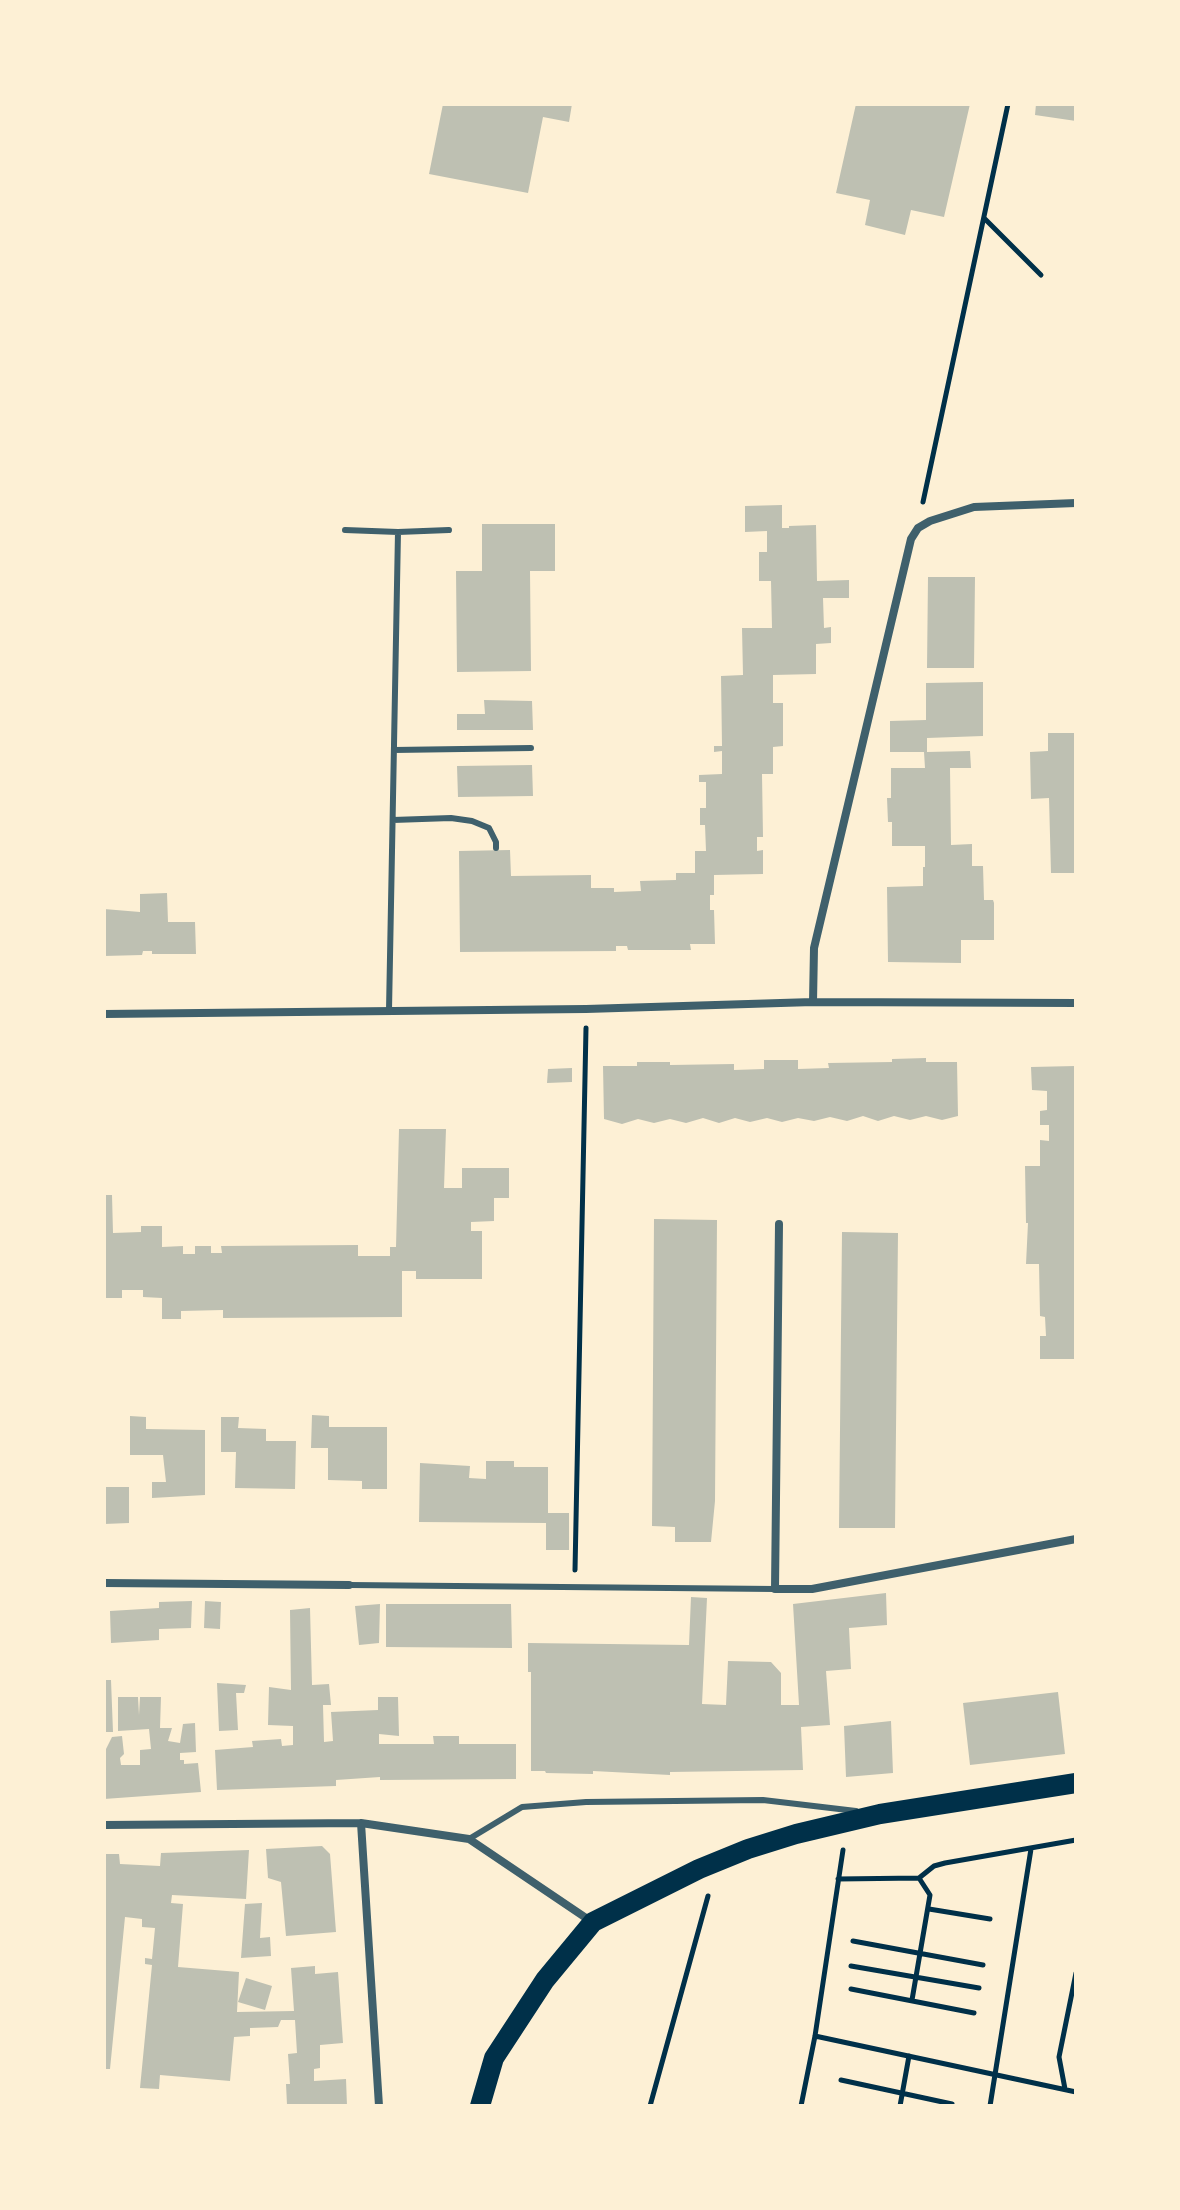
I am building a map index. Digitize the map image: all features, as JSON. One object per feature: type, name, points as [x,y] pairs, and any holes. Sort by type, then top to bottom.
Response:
[{"type":"main road","points":[[480,2106],[494,2058],[545,1980],[593,1922],[699,1869],[796,1834],[880,1814],[1076,1783]]},
{"type":"street","points":[[813,1002],[814,948],[911,539],[918,528],[940,517],[974,507],[1076,503]]},
{"type":"street","points":[[104,1014],[586,1009],[813,1002],[1076,1003]]},
{"type":"street","points":[[779,1224],[775,1589],[812,1589],[1076,1539]]},
{"type":"street","points":[[104,1583],[349,1585]]},
{"type":"street","points":[[361,1823],[379,2106]]},
{"type":"street","points":[[104,1825],[361,1823],[469,1839],[593,1922]]},
{"type":"lane","points":[[345,530],[449,530]]},
{"type":"lane","points":[[389,1010],[398,532]]},
{"type":"lane","points":[[394,750],[531,748]]},
{"type":"lane","points":[[393,820],[451,818],[472,821],[489,828],[496,848]]},
{"type":"lane","points":[[349,1585],[775,1589]]},
{"type":"lane","points":[[469,1839],[522,1807],[586,1802],[763,1800],[880,1814]]},
{"type":"path","points":[[918,528],[1008,104]]},
{"type":"path","points":[[983,217],[1041,275]]},
{"type":"path","points":[[574,1587],[586,1049]]},
{"type":"path","points":[[801,2106],[815,2036],[838,1879],[919,1878],[934,1866],[945,1863],[1076,1840]]},
{"type":"path","points":[[990,2106],[1031,1849]]},
{"type":"path","points":[[650,2106],[709,1894],[699,1869]]},
{"type":"path","points":[[912,2000],[930,1895],[919,1878]]},
{"type":"path","points":[[929,1909],[990,1919]]},
{"type":"path","points":[[853,1941],[983,1965]]},
{"type":"path","points":[[851,1966],[979,1988]]},
{"type":"path","points":[[1065,2089],[1059,2057],[1076,1973]]},
{"type":"path","points":[[851,1989],[974,2013]]},
{"type":"path","points":[[815,2036],[1076,2092]]},
{"type":"path","points":[[900,2106],[909,2056]]},
{"type":"path","points":[[841,2080],[952,2104]]},
{"type":"building","points":[[443,104],[572,104],[569,122],[543,117],[528,193],[429,174]]},
{"type":"building","points":[[856,104],[970,104],[944,217],[911,210],[905,235],[865,225],[870,200],[836,193]]},
{"type":"building","points":[[1036,104],[1076,104],[1076,121],[1035,115]]},
{"type":"building","points":[[782,505],[782,528],[816,525],[817,581],[849,580],[849,598],[823,598],[824,628],[831,627],[831,643],[816,644],[816,674],[773,675],[773,703],[783,703],[783,746],[773,747],[773,774],[762,774],[763,837],[757,837],[757,851],[763,850],[763,874],[714,875],[710,910],[714,910],[715,944],[690,944],[691,950],[628,950],[627,946],[616,946],[616,951],[460,952],[459,851],[510,850],[511,876],[591,875],[591,888],[614,888],[614,892],[641,891],[640,881],[676,880],[676,873],[695,873],[695,851],[706,851],[705,825],[700,825],[700,808],[706,808],[706,782],[699,782],[699,775],[722,774],[722,751],[714,752],[714,746],[722,746],[721,676],[743,675],[742,628],[772,628],[771,581],[759,581],[759,552],[767,552],[767,531],[745,532],[745,506]]},
{"type":"building","points":[[482,524],[555,524],[555,571],[530,571],[531,671],[457,672],[456,571],[482,571]]},
{"type":"building","points":[[928,577],[975,577],[974,668],[927,668]]},
{"type":"building","points":[[983,682],[983,736],[927,738],[927,752],[970,751],[971,768],[950,768],[951,845],[972,844],[972,866],[983,866],[984,900],[993,900],[994,903],[994,940],[961,940],[961,963],[888,962],[887,887],[923,886],[925,867],[925,846],[892,846],[892,822],[888,822],[887,798],[891,798],[891,768],[925,768],[924,752],[890,752],[890,721],[926,720],[926,683]]},
{"type":"building","points":[[484,700],[532,701],[533,730],[457,730],[457,714],[485,714]]},
{"type":"building","points":[[1048,733],[1076,733],[1076,873],[1051,873],[1049,798],[1031,799],[1030,752],[1048,751]]},
{"type":"building","points":[[532,765],[533,796],[458,797],[457,766]]},
{"type":"building","points":[[167,893],[168,922],[195,922],[196,954],[152,954],[152,951],[143,951],[142,955],[104,956],[104,909],[140,912],[140,894]]},
{"type":"building","points":[[926,1058],[926,1062],[957,1062],[958,1116],[942,1120],[926,1116],[910,1120],[894,1116],[878,1121],[863,1116],[847,1121],[830,1117],[814,1121],[798,1118],[782,1122],[767,1118],[750,1122],[735,1118],[719,1123],[703,1118],[686,1123],[670,1119],[654,1123],[638,1119],[622,1124],[604,1119],[603,1066],[670,1062],[670,1065],[734,1064],[734,1070],[764,1069],[764,1060],[798,1060],[798,1069],[829,1068],[828,1063]]},
{"type":"building","points":[[1076,1066],[1076,1359],[1040,1359],[1040,1336],[1046,1336],[1045,1317],[1040,1316],[1039,1264],[1026,1264],[1028,1223],[1025,1166],[1040,1166],[1040,1140],[1049,1141],[1049,1125],[1040,1125],[1040,1111],[1047,1110],[1047,1091],[1032,1090],[1031,1067]]},
{"type":"building","points":[[572,1068],[572,1082],[547,1083],[548,1069]]},
{"type":"building","points":[[399,1129],[446,1129],[444,1188],[462,1188],[462,1168],[509,1168],[509,1198],[494,1198],[494,1221],[471,1222],[471,1231],[482,1231],[482,1279],[416,1279],[416,1271],[402,1271],[402,1317],[223,1318],[223,1310],[181,1311],[181,1319],[162,1319],[162,1298],[143,1297],[143,1290],[122,1290],[122,1298],[104,1298],[104,1195],[112,1195],[113,1233],[141,1232],[141,1226],[162,1226],[162,1247],[183,1246],[183,1254],[195,1254],[195,1246],[211,1246],[211,1253],[222,1253],[221,1246],[358,1245],[358,1256],[390,1256],[390,1247],[396,1247]]},
{"type":"building","points":[[654,1219],[717,1220],[715,1501],[711,1542],[675,1542],[675,1527],[652,1526]]},
{"type":"building","points":[[842,1232],[898,1233],[895,1528],[839,1528]]},
{"type":"building","points":[[312,1415],[329,1416],[329,1427],[387,1427],[387,1489],[362,1489],[362,1481],[328,1480],[328,1448],[311,1448]]},
{"type":"building","points":[[130,1416],[146,1417],[146,1429],[205,1430],[205,1495],[152,1498],[152,1482],[166,1482],[163,1455],[130,1455]]},
{"type":"building","points":[[221,1417],[239,1417],[238,1428],[266,1429],[266,1441],[296,1441],[295,1489],[235,1488],[236,1452],[221,1452]]},
{"type":"building","points":[[486,1461],[514,1461],[514,1467],[548,1467],[548,1513],[569,1513],[569,1550],[546,1550],[546,1523],[419,1522],[420,1463],[470,1466],[469,1478],[486,1479]]},
{"type":"building","points":[[104,1487],[129,1487],[129,1523],[104,1524]]},
{"type":"building","points":[[886,1593],[887,1625],[849,1628],[851,1669],[826,1671],[830,1725],[801,1727],[803,1770],[670,1772],[670,1775],[531,1771],[528,1643],[689,1645],[691,1597],[707,1598],[702,1704],[726,1705],[728,1661],[771,1662],[781,1673],[781,1705],[799,1705],[793,1604]]},
{"type":"building","points":[[192,1601],[191,1628],[159,1629],[159,1640],[111,1643],[110,1611],[159,1608],[159,1602]]},
{"type":"building","points":[[205,1601],[221,1602],[220,1629],[204,1628]]},
{"type":"building","points":[[380,1604],[379,1643],[359,1645],[355,1606]]},
{"type":"building","points":[[386,1604],[511,1604],[512,1648],[386,1647]]},
{"type":"building","points":[[310,1608],[312,1685],[329,1684],[331,1705],[323,1705],[324,1742],[333,1741],[331,1712],[378,1710],[378,1697],[398,1697],[399,1736],[379,1734],[379,1744],[434,1744],[433,1736],[459,1736],[459,1744],[516,1744],[516,1779],[380,1780],[380,1777],[336,1780],[336,1786],[217,1790],[215,1750],[253,1747],[252,1741],[281,1739],[282,1746],[293,1745],[293,1726],[268,1725],[269,1687],[291,1690],[290,1610]]},
{"type":"building","points":[[104,1680],[111,1680],[113,1732],[104,1732]]},
{"type":"building","points":[[217,1683],[246,1685],[244,1693],[236,1693],[238,1730],[219,1731]]},
{"type":"building","points":[[1058,1692],[1065,1754],[970,1765],[963,1703]]},
{"type":"building","points":[[118,1697],[138,1697],[139,1715],[140,1697],[161,1697],[160,1728],[172,1728],[168,1741],[180,1743],[183,1724],[195,1723],[196,1752],[180,1753],[180,1760],[184,1760],[184,1764],[198,1763],[201,1792],[104,1799],[104,1753],[112,1737],[122,1736],[124,1754],[120,1758],[121,1765],[140,1765],[140,1750],[151,1749],[149,1729],[118,1731]]},
{"type":"building","points":[[891,1721],[893,1773],[846,1777],[844,1726]]},
{"type":"building","points":[[322,1846],[330,1854],[336,1932],[286,1936],[281,1882],[268,1878],[266,1849]]},
{"type":"building","points":[[249,1850],[246,1899],[172,1895],[171,1903],[183,1904],[178,1967],[239,1972],[237,2012],[294,2011],[291,1968],[315,1966],[315,1974],[338,1972],[343,2043],[320,2045],[320,2068],[314,2069],[314,2081],[346,2079],[347,2106],[287,2105],[286,2084],[290,2084],[288,2054],[297,2053],[295,2020],[281,2020],[278,2027],[250,2028],[250,2036],[234,2037],[230,2081],[160,2075],[159,2089],[140,2088],[152,1965],[145,1964],[145,1958],[152,1959],[155,1928],[142,1927],[142,1919],[125,1917],[110,2069],[104,2069],[104,1854],[119,1854],[120,1864],[160,1866],[161,1853]]},
{"type":"building","points":[[262,1903],[260,1938],[270,1937],[271,1956],[241,1958],[245,1904]]},
{"type":"building","points":[[246,1978],[272,1986],[265,2010],[238,2002]]}]
